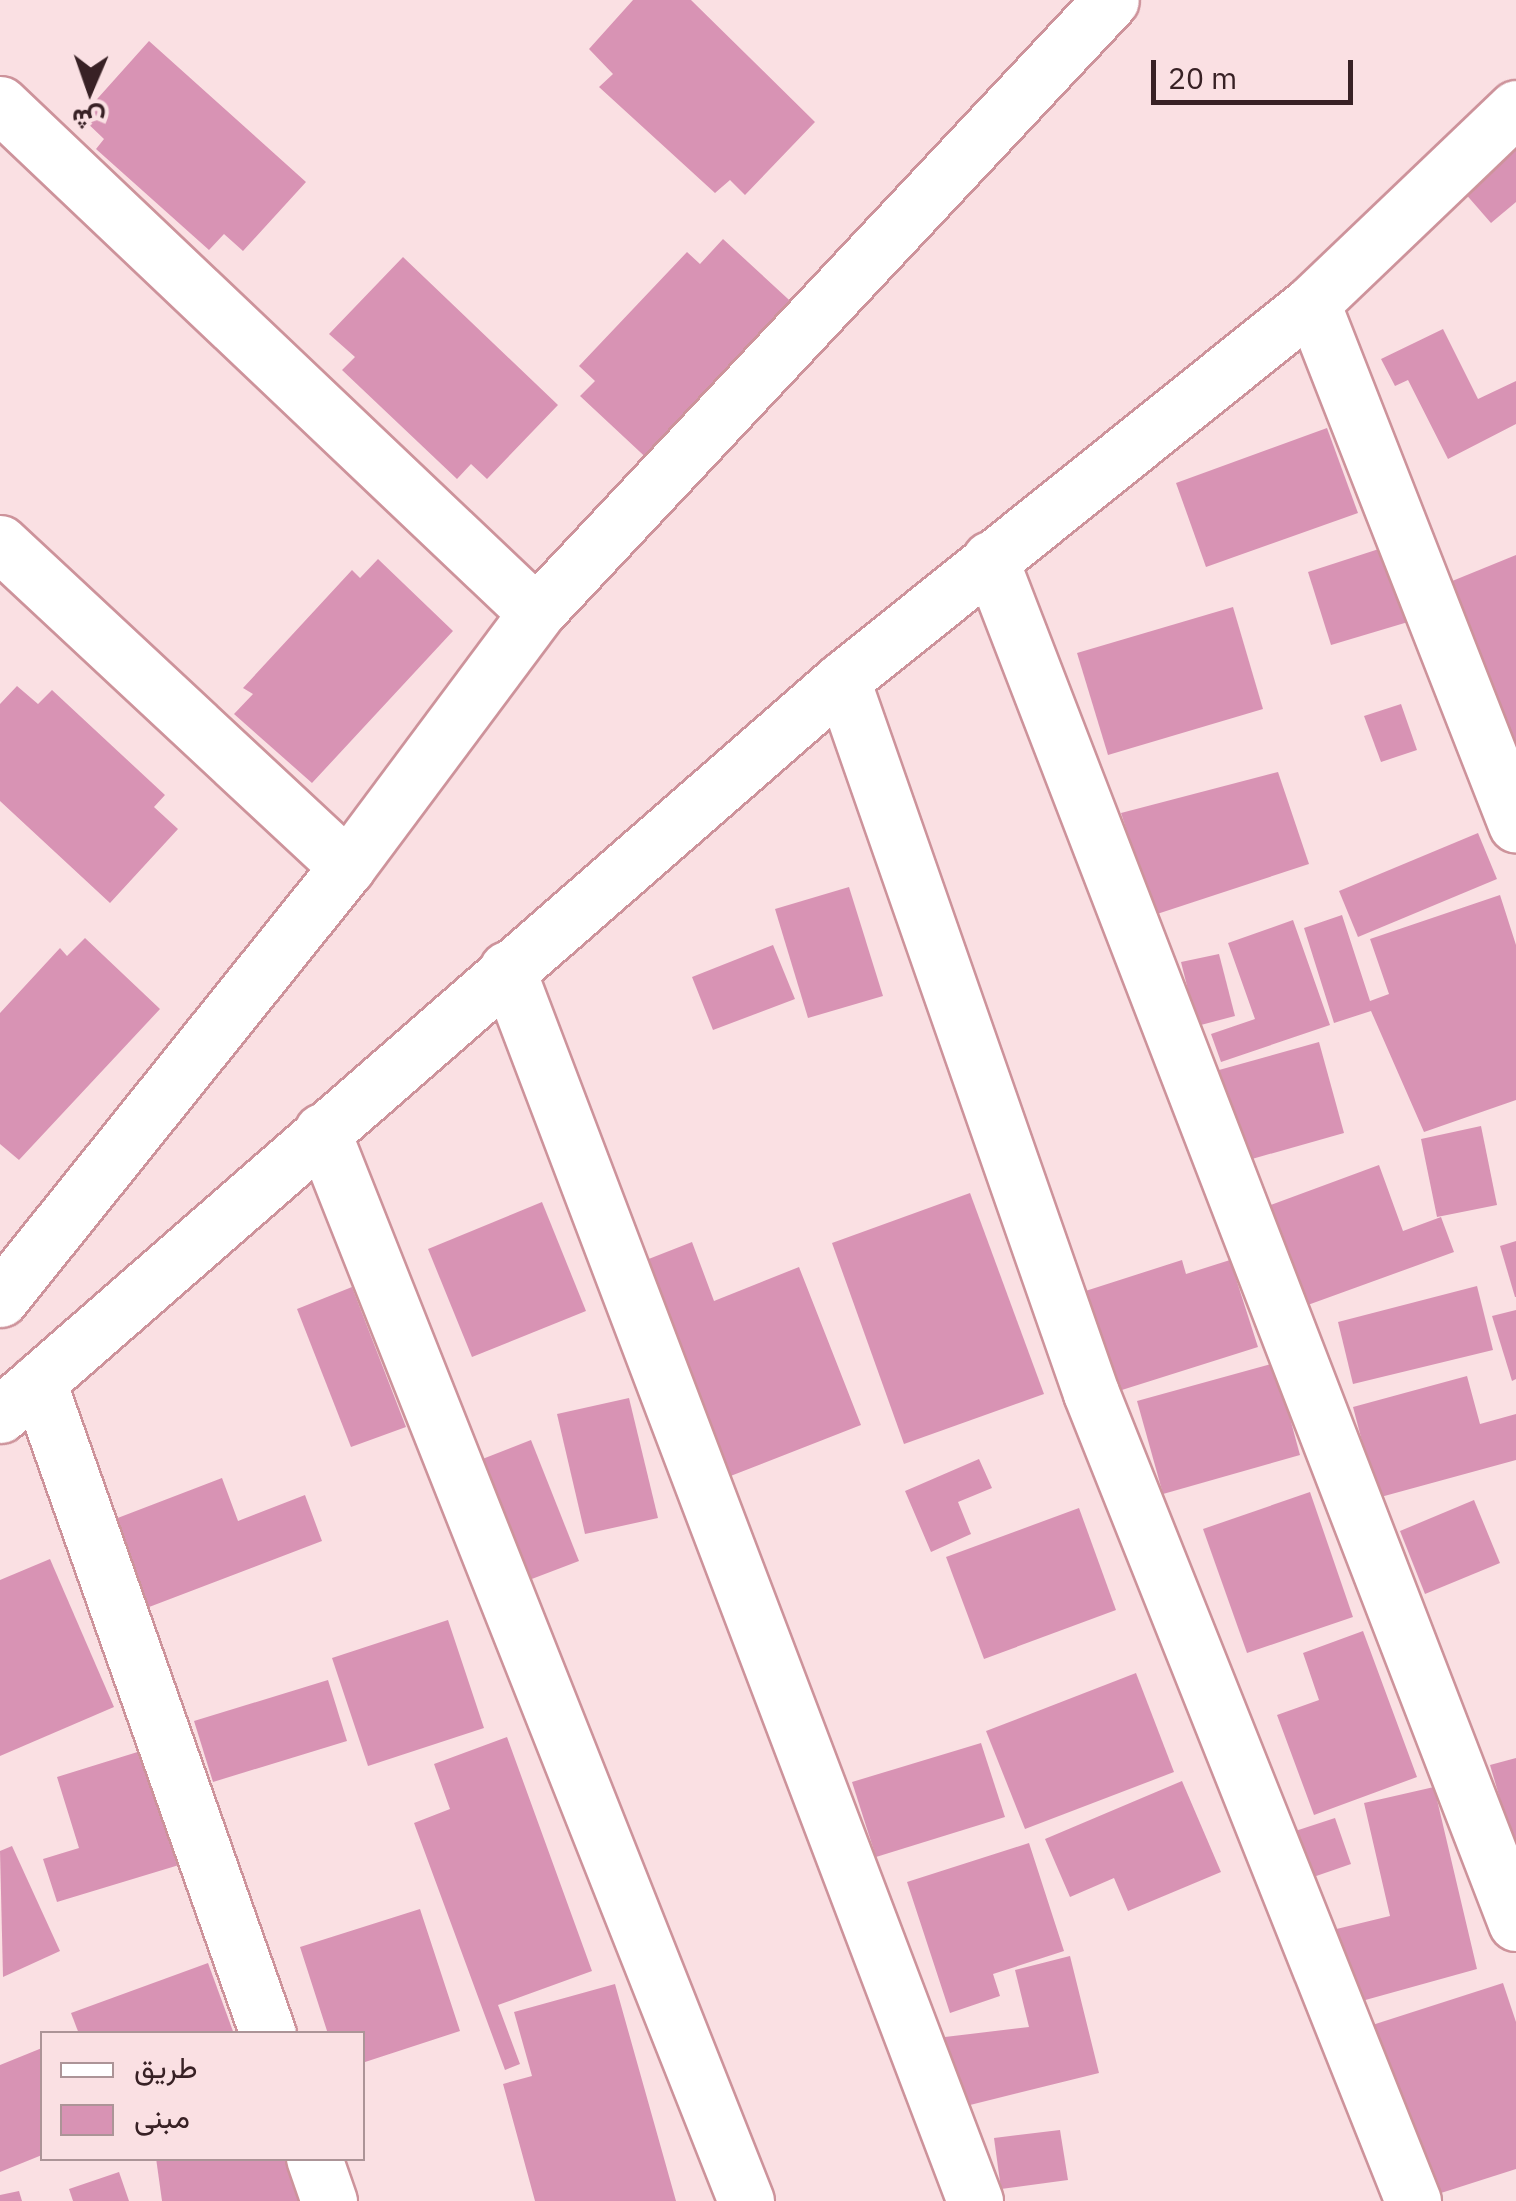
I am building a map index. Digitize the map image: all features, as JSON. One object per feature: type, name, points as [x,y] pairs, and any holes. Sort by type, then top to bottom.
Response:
[{"type":"street","points":[[0,1299],[347,867],[536,613],[1111,0]]},
{"type":"street","points":[[0,104],[536,613]]},
{"type":"street","points":[[267,2031],[19,1398],[842,680],[1312,303],[1516,108]]},
{"type":"street","points":[[1312,303],[1516,824]]},
{"type":"street","points":[[0,543],[347,867]]},
{"type":"street","points":[[990,559],[1516,1922]]},
{"type":"street","points":[[842,680],[1091,1393],[1413,2201]]},
{"type":"street","points":[[507,969],[974,2201]]},
{"type":"street","points":[[322,1131],[746,2201]]},
{"type":"street","points":[[315,2161],[329,2201]]},
{"type":"building","points":[[633,0],[691,0],[815,122],[745,195],[730,180],[715,193],[599,87],[613,74],[589,49]]},
{"type":"building","points":[[149,41],[306,182],[243,251],[224,234],[209,250],[96,149],[104,139],[81,117]]},
{"type":"building","points":[[1516,119],[1516,202],[1491,223],[1450,176]]},
{"type":"building","points":[[723,239],[800,310],[654,465],[580,396],[595,381],[579,366],[687,252],[700,264]]},
{"type":"building","points":[[403,257],[558,405],[487,479],[471,464],[457,479],[342,370],[355,357],[329,334]]},
{"type":"building","points":[[1443,329],[1478,399],[1516,381],[1516,424],[1448,459],[1408,380],[1395,386],[1381,359]]},
{"type":"building","points":[[1327,428],[1358,513],[1206,567],[1176,483]]},
{"type":"building","points":[[1385,547],[1408,622],[1331,645],[1308,572]]},
{"type":"building","points":[[1516,555],[1516,767],[1440,586]]},
{"type":"building","points":[[378,559],[453,631],[312,783],[234,714],[253,694],[243,688],[352,570],[360,578]]},
{"type":"building","points":[[1233,607],[1263,709],[1108,755],[1077,653]]},
{"type":"building","points":[[17,686],[38,704],[52,690],[165,795],[154,807],[178,829],[110,903],[0,801],[0,704]]},
{"type":"building","points":[[1401,704],[1417,750],[1381,762],[1364,716]]},
{"type":"building","points":[[1278,772],[1309,864],[1154,915],[1121,813]]},
{"type":"building","points":[[1478,833],[1497,879],[1358,937],[1339,891]]},
{"type":"building","points":[[849,887],[883,996],[808,1018],[775,909]]},
{"type":"building","points":[[1500,895],[1516,945],[1516,1100],[1424,1132],[1371,1011],[1334,1023],[1304,928],[1342,915],[1370,1001],[1389,994],[1370,939]]},
{"type":"building","points":[[1293,920],[1330,1025],[1221,1062],[1211,1034],[1255,1019],[1228,943]]},
{"type":"building","points":[[85,938],[160,1009],[19,1160],[0,1144],[0,1013],[60,948],[67,956]]},
{"type":"building","points":[[773,945],[795,999],[713,1030],[692,977]]},
{"type":"building","points":[[1219,954],[1235,1016],[1197,1026],[1181,962]]},
{"type":"building","points":[[1319,1042],[1344,1133],[1245,1161],[1219,1070]]},
{"type":"building","points":[[1481,1126],[1497,1205],[1437,1217],[1421,1139]]},
{"type":"building","points":[[1379,1165],[1403,1231],[1441,1217],[1454,1252],[1305,1306],[1268,1206]]},
{"type":"building","points":[[970,1193],[1044,1394],[904,1444],[832,1243]]},
{"type":"building","points":[[542,1202],[586,1311],[472,1357],[428,1249]]},
{"type":"building","points":[[1516,1241],[1516,1297],[1515,1297],[1500,1246]]},
{"type":"building","points":[[692,1242],[714,1301],[799,1267],[861,1425],[728,1477],[641,1262]]},
{"type":"building","points":[[1182,1260],[1186,1274],[1230,1260],[1258,1347],[1106,1395],[1073,1295]]},
{"type":"building","points":[[1477,1286],[1493,1350],[1353,1384],[1338,1322]]},
{"type":"building","points":[[352,1287],[406,1427],[351,1447],[297,1309]]},
{"type":"building","points":[[1516,1310],[1516,1379],[1512,1381],[1492,1316]]},
{"type":"building","points":[[1275,1363],[1300,1455],[1163,1494],[1137,1401]]},
{"type":"building","points":[[1467,1376],[1480,1424],[1516,1414],[1516,1460],[1377,1498],[1353,1407]]},
{"type":"building","points":[[629,1398],[658,1518],[585,1534],[557,1414]]},
{"type":"building","points":[[531,1440],[579,1561],[516,1585],[467,1465]]},
{"type":"building","points":[[979,1459],[992,1488],[958,1502],[971,1534],[931,1552],[905,1491]]},
{"type":"building","points":[[222,1478],[238,1521],[305,1495],[322,1541],[136,1612],[102,1524]]},
{"type":"building","points":[[1310,1492],[1353,1617],[1247,1653],[1203,1529]]},
{"type":"building","points":[[1474,1500],[1500,1563],[1425,1594],[1400,1531]]},
{"type":"building","points":[[1079,1508],[1116,1610],[984,1659],[946,1557]]},
{"type":"building","points":[[50,1559],[114,1707],[0,1756],[0,1580]]},
{"type":"building","points":[[448,1620],[484,1728],[368,1766],[332,1658]]},
{"type":"building","points":[[1363,1631],[1417,1777],[1314,1815],[1277,1715],[1319,1700],[1303,1653]]},
{"type":"building","points":[[1136,1673],[1174,1772],[1025,1829],[986,1731]]},
{"type":"building","points":[[328,1680],[347,1741],[213,1782],[194,1721]]},
{"type":"building","points":[[507,1737],[592,1971],[498,2005],[520,2064],[505,2070],[414,1823],[450,1809],[434,1764]]},
{"type":"building","points":[[981,1743],[1005,1817],[876,1857],[852,1782]]},
{"type":"building","points":[[144,1750],[179,1865],[57,1902],[43,1859],[79,1848],[57,1777]]},
{"type":"building","points":[[1516,1758],[1516,1850],[1515,1850],[1490,1765]]},
{"type":"building","points":[[1182,1781],[1221,1872],[1128,1911],[1114,1878],[1070,1897],[1045,1839]]},
{"type":"building","points":[[1434,1787],[1477,1969],[1333,2009],[1316,1934],[1390,1916],[1364,1803]]},
{"type":"building","points":[[1335,1818],[1351,1864],[1293,1884],[1277,1837]]},
{"type":"building","points":[[1029,1843],[1064,1951],[993,1974],[1000,1996],[950,2013],[907,1882]]},
{"type":"building","points":[[12,1846],[60,1951],[3,1977],[0,1851]]},
{"type":"building","points":[[420,1909],[460,2031],[365,2062],[365,2031],[327,2031],[300,1947]]},
{"type":"building","points":[[1070,1956],[1099,2073],[946,2111],[928,2039],[1029,2027],[1015,1970]]},
{"type":"building","points":[[208,1963],[233,2031],[78,2031],[71,2013]]},
{"type":"building","points":[[1503,1983],[1516,2022],[1516,2169],[1419,2200],[1363,2028]]},
{"type":"building","points":[[615,1984],[676,2201],[535,2201],[503,2084],[532,2076],[514,2012]]},
{"type":"building","points":[[40,2049],[40,2156],[0,2172],[0,2065]]},
{"type":"building","points":[[1060,2130],[1068,2180],[1001,2189],[994,2138]]},
{"type":"building","points":[[156,2161],[293,2161],[298,2201],[162,2201]]},
{"type":"building","points":[[119,2172],[129,2201],[73,2201],[69,2189]]},
{"type":"building","points":[[19,2191],[22,2201],[0,2201],[0,2195]]}]
